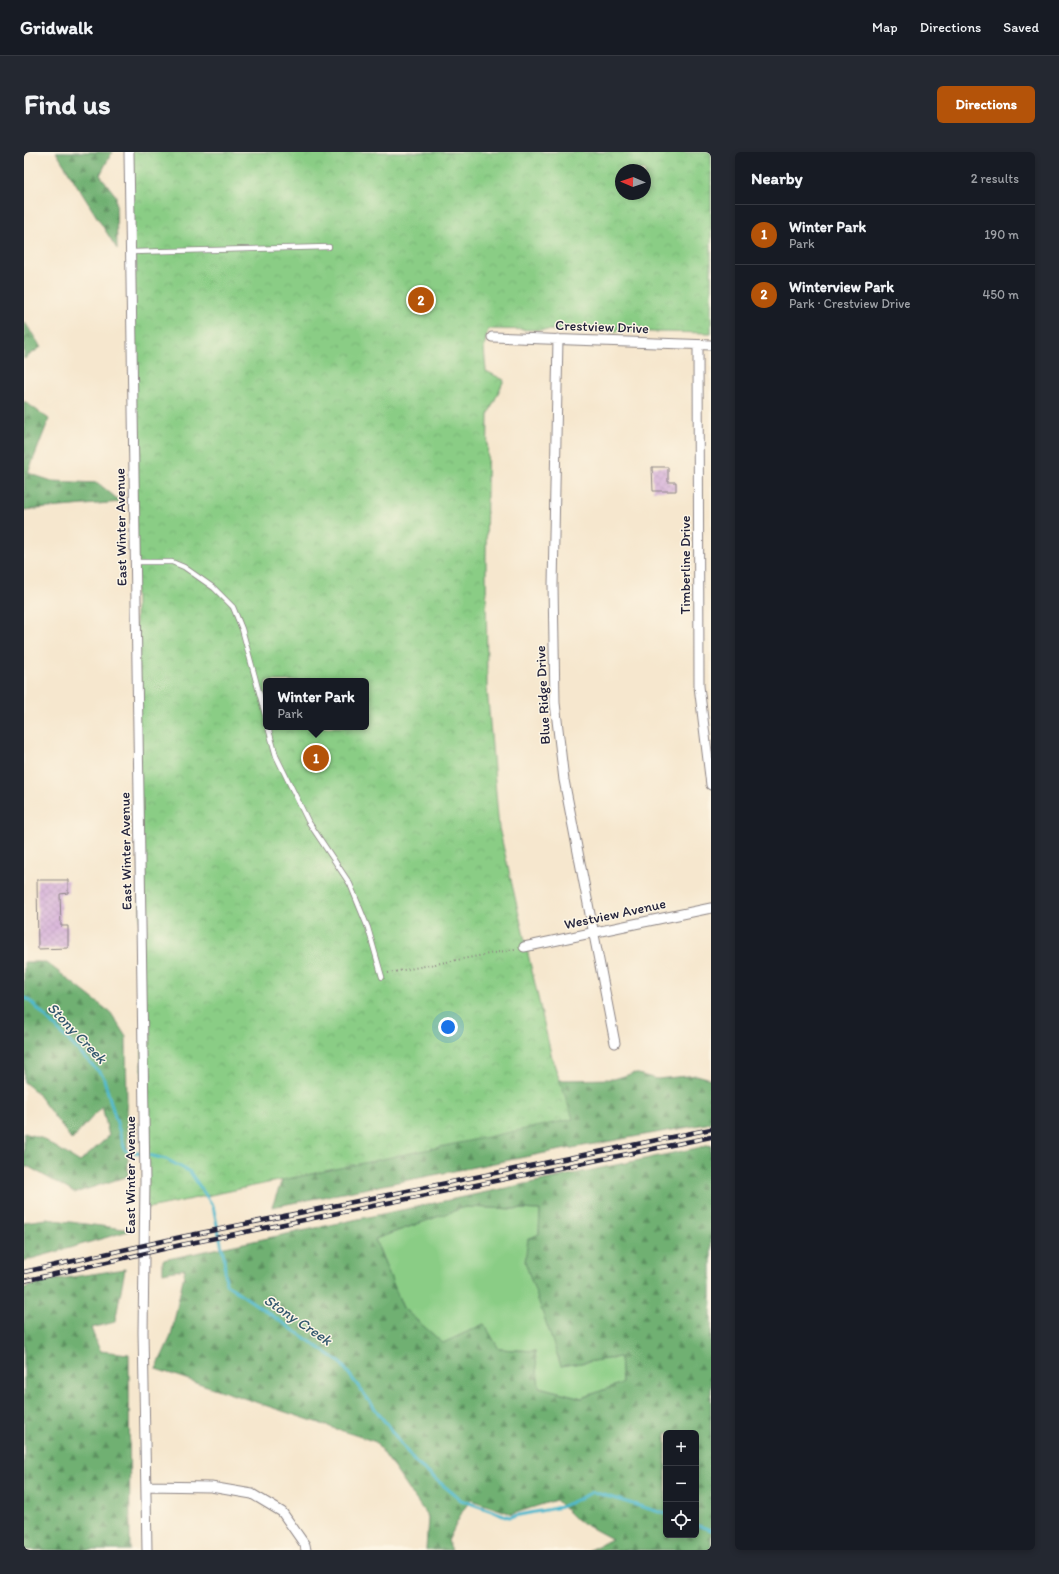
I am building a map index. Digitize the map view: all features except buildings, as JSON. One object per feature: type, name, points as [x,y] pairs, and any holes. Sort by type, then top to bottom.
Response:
[{"type":"street","name":"East Winter Avenue","points":[[128,152],[131,252],[145,1181],[143,1325],[147,1550]]},
{"type":"street","name":"Crestview Drive","points":[[492,337],[711,345]]},
{"type":"street","name":"Blue Ridge Drive","points":[[558,339],[553,585],[555,703],[564,780],[592,932],[615,1043]]},
{"type":"street","name":"Timberline Drive","points":[[698,345],[699,686],[711,785]]},
{"type":"street","name":"Westview Avenue","points":[[524,947],[711,908]]},
{"type":"street","points":[[147,1486],[211,1487],[252,1494],[282,1512],[305,1545],[306,1550]]},
{"type":"lane","points":[[131,252],[329,247]]},
{"type":"lane","points":[[136,562],[172,562],[184,567],[214,588],[233,607],[242,629],[263,707]]},
{"type":"lane","points":[[269,730],[276,756],[308,821],[350,884],[368,928],[382,977]]},
{"type":"path","points":[[382,977],[388,972],[524,947]]},
{"type":"green space","points":[[56,152],[112,152],[100,175],[116,196],[117,249]]},
{"type":"green space","points":[[130,152],[711,152],[711,333],[488,329],[484,348],[486,371],[504,380],[488,415],[486,559],[487,688],[499,828],[552,1058],[573,1119],[144,1209]]},
{"type":"green space","points":[[24,321],[41,347],[24,359]]},
{"type":"green space","points":[[24,401],[49,419],[28,473],[52,481],[98,483],[121,502],[24,510]]},
{"type":"green space","points":[[24,962],[46,962],[111,1013],[126,1037],[128,1176],[75,1193],[29,1167],[24,1167],[24,1133],[41,1138],[80,1162],[109,1136],[102,1106],[72,1140],[35,1091],[24,1082]]},
{"type":"green space","points":[[548,1045],[559,1080],[614,1079],[634,1073],[657,1079],[697,1075],[711,1079],[711,1123],[550,1152],[272,1207],[282,1180],[485,1137]]},
{"type":"green space","points":[[711,1145],[711,1550],[589,1550],[612,1539],[575,1519],[556,1500],[512,1514],[471,1500],[463,1510],[448,1541],[452,1550],[426,1550],[428,1517],[376,1442],[156,1369],[171,1336],[185,1269],[163,1273],[163,1260]],"holes":[[[465,1207],[540,1210],[539,1234],[528,1239],[525,1262],[561,1366],[620,1357],[622,1383],[582,1398],[539,1387],[535,1351],[499,1349],[484,1324],[443,1343],[403,1308],[375,1239]]]},
{"type":"green space","points":[[465,1207],[540,1210],[539,1234],[561,1366],[620,1357],[622,1383],[582,1398],[539,1387],[535,1351],[499,1349],[484,1324],[443,1344],[403,1308],[375,1239]]},
{"type":"green space","points":[[47,1219],[132,1230],[24,1261],[24,1222]]},
{"type":"green space","points":[[125,1269],[115,1322],[91,1328],[100,1351],[129,1354],[130,1550],[24,1550],[24,1288],[52,1280]]},
{"type":"waterway","name":"Stony Creek","points":[[24,998],[28,999],[103,1076],[125,1150],[166,1159],[190,1172],[213,1206],[224,1257],[226,1284],[340,1362],[415,1462],[461,1500],[509,1517],[561,1507],[593,1492],[663,1513]]},
{"type":"waterway","name":"Stony Creek","points":[[699,1526],[711,1530]]},
{"type":"railway","points":[[24,1272],[181,1237],[711,1129]]},
{"type":"railway","points":[[24,1281],[181,1245],[711,1137]]},
{"type":"place","name":"Winterview Park","points":[[421,300]]},
{"type":"place","name":"Winter Park","points":[[316,758]]}]
